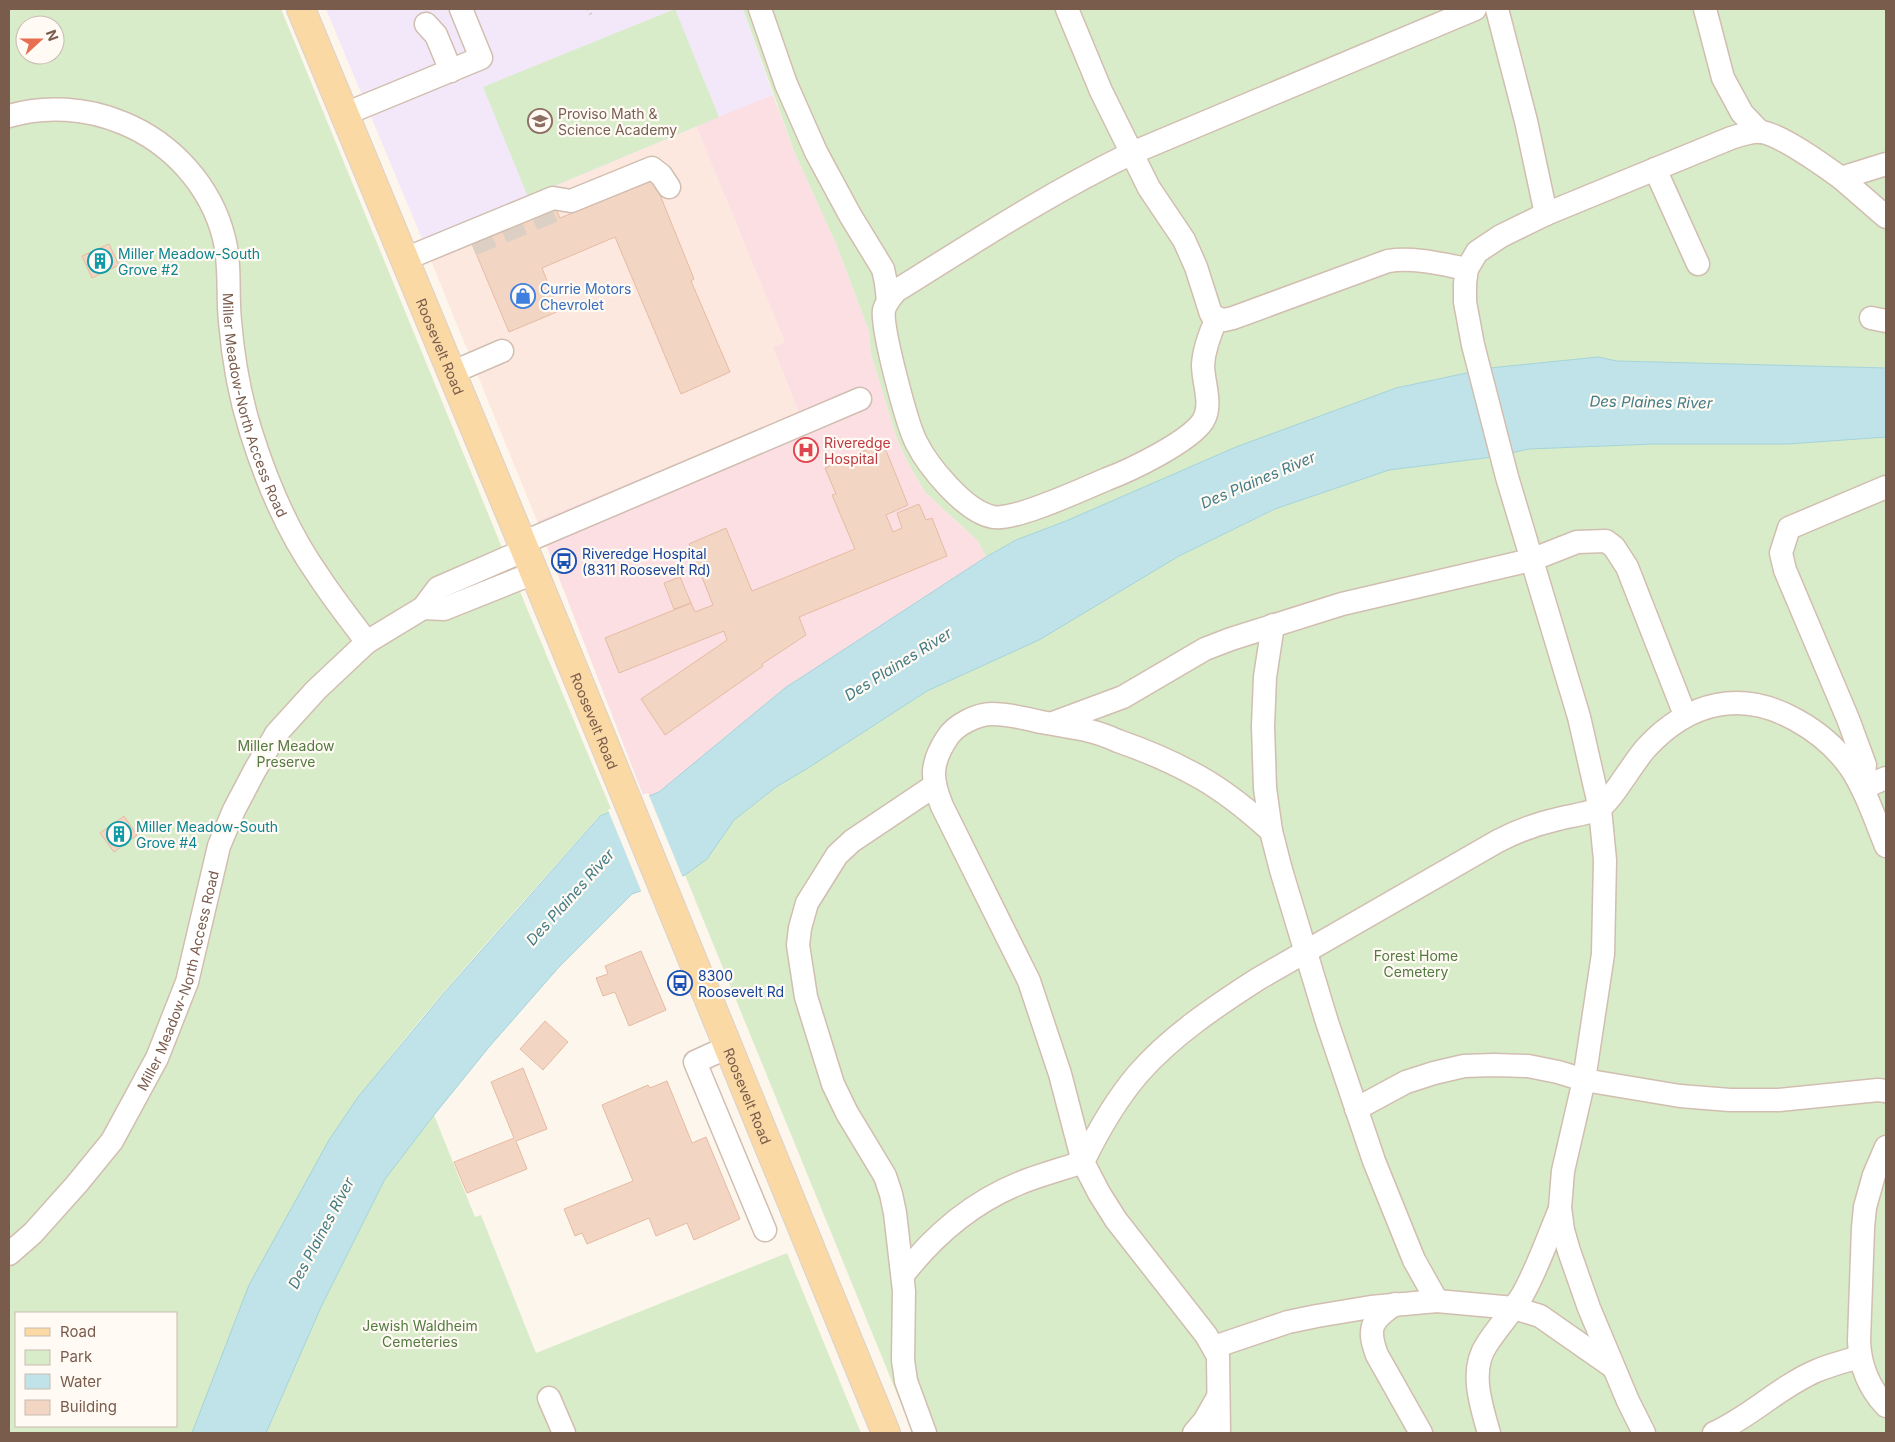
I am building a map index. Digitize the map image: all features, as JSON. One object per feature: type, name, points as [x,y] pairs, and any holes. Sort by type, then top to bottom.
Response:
[{"type":"main road","name":"Roosevelt Road","points":[[301,9],[527,555],[886,1433]]},
{"type":"lane","points":[[345,114],[481,58],[461,9]]},
{"type":"lane","points":[[760,9],[786,84],[816,152],[850,215],[883,269],[888,301]]},
{"type":"lane","points":[[1067,9],[1101,91],[1149,188],[1184,240],[1196,267],[1208,308],[1211,314],[1217,318],[1224,320],[1233,318],[1388,261],[1418,260],[1467,269]]},
{"type":"lane","points":[[1217,318],[1209,334],[1203,366],[1207,411],[1202,421],[1190,434],[1122,473],[1015,516],[994,517],[979,512],[958,496],[933,469],[916,441],[904,408],[884,325],[884,311],[888,301],[896,291],[1028,208],[1083,176],[1132,152],[1475,9]]},
{"type":"lane","points":[[1497,9],[1526,121],[1546,214]]},
{"type":"lane","points":[[1705,9],[1723,78],[1742,113],[1760,132],[1781,140],[1841,178],[1886,217]]},
{"type":"lane","name":"Miller Meadow-North Access Road","points":[[9,116],[27,111],[60,110],[88,113],[115,120],[142,131],[166,149],[187,168],[203,189],[215,212],[224,238],[228,265],[230,321],[237,374],[250,431],[261,462],[277,499],[317,574],[366,642]]},
{"type":"lane","points":[[1644,1433],[1628,1401],[1589,1308],[1569,1251],[1563,1230],[1560,1208],[1563,1170],[1584,1080],[1603,954],[1605,860],[1600,809],[1579,717],[1507,477],[1473,345],[1465,302],[1465,283],[1467,269],[1476,252],[1487,244],[1546,214],[1655,169],[1731,138],[1760,132]]},
{"type":"lane","points":[[1841,178],[1886,164]]},
{"type":"lane","points":[[405,260],[553,198],[564,205],[652,168],[661,175],[669,187]]},
{"type":"lane","points":[[1655,169],[1698,264]]},
{"type":"lane","points":[[451,373],[502,351]]},
{"type":"lane","name":"Miller Meadow-North Access Road","points":[[9,1254],[33,1232],[76,1185],[112,1141],[157,1058],[187,982],[219,846],[234,810],[254,770],[276,734],[316,690],[366,642],[423,608],[444,609],[527,555],[860,399]]},
{"type":"lane","points":[[1862,788],[1865,765],[1848,719],[1785,570],[1781,553],[1789,528],[1886,487]]},
{"type":"lane","points":[[1051,724],[1123,697],[1205,649],[1273,625],[1342,604],[1531,560],[1577,542],[1606,542],[1614,547],[1627,567],[1685,715]]},
{"type":"lane","points":[[1273,625],[1265,677],[1263,726],[1265,788],[1281,870],[1305,953],[1374,1161],[1414,1260],[1437,1301]]},
{"type":"lane","points":[[903,1275],[932,1240],[971,1209],[996,1194],[1020,1183],[1082,1162],[1106,1118],[1138,1075],[1154,1058],[1219,1004],[1258,979],[1512,834],[1531,826],[1600,809],[1647,746],[1685,715],[1703,708],[1735,702],[1753,703],[1788,715],[1824,737],[1850,767],[1862,788],[1886,846]]},
{"type":"lane","points":[[1219,1433],[1218,1396],[1220,1367],[1218,1356],[1214,1347],[1116,1220],[1082,1162],[1060,1074],[1029,981],[942,806],[934,786],[934,769],[938,751],[949,735],[964,723],[978,716],[991,714],[1091,731],[1163,758],[1193,773],[1247,809],[1272,831]]},
{"type":"lane","points":[[1862,788],[1886,778]]},
{"type":"lane","points":[[925,1433],[906,1381],[903,1360],[903,1275],[892,1194],[885,1176],[847,1113],[833,1084],[806,997],[798,946],[800,928],[807,904],[837,855],[852,841],[934,786]]},
{"type":"lane","points":[[728,1047],[695,1062],[765,1230]]},
{"type":"lane","points":[[1356,1109],[1406,1082],[1464,1066],[1528,1066],[1584,1080],[1680,1096],[1730,1100],[1779,1100],[1878,1090],[1886,1091]]},
{"type":"lane","points":[[1886,1147],[1874,1175],[1865,1207],[1862,1238],[1860,1357],[1865,1374],[1874,1392],[1886,1406]]},
{"type":"lane","points":[[1489,1433],[1480,1401],[1479,1363],[1485,1346],[1514,1308],[1532,1276],[1560,1208]]},
{"type":"lane","points":[[1214,1347],[1288,1322],[1317,1316],[1394,1304],[1437,1301],[1514,1308],[1540,1316],[1614,1368]]},
{"type":"lane","points":[[1394,1304],[1378,1316],[1373,1325],[1372,1343],[1377,1355],[1407,1404],[1421,1433]]},
{"type":"lane","points":[[1714,1433],[1745,1416],[1768,1399],[1815,1371],[1860,1357]]},
{"type":"lane","points":[[1194,1433],[1205,1420],[1218,1396]]},
{"type":"lane","points":[[549,1398],[564,1433]]},
{"type":"path","points":[[588,9],[592,17]]},
{"type":"shaded area","name":"Proviso Math & Science Academy","points":[[326,9],[743,9],[773,95],[423,241]]},
{"type":"shaded area","name":"Riveredge Hospital","points":[[773,95],[794,151],[837,246],[869,331],[871,354],[897,439],[907,461],[925,492],[978,541],[986,557],[785,688],[659,792],[649,796],[648,793],[643,795],[537,521],[799,413],[773,347],[785,342],[696,126]]},
{"type":"shaded area","points":[[696,126],[785,342],[773,347],[799,413],[537,521],[423,241]]},
{"type":"green space","name":"Miller Meadow Preserve","points":[[9,9],[281,9],[611,809],[608,810],[609,813],[599,816],[459,974],[392,1055],[329,1140],[192,1433],[9,1433]]},
{"type":"green space","points":[[675,9],[719,117],[528,197],[483,87]]},
{"type":"green space","points":[[743,9],[1886,9],[1886,368],[1617,361],[1598,357],[1066,521],[1016,540],[986,557],[978,541],[925,492],[897,439],[871,354],[869,331],[837,246],[794,151]]},
{"type":"green space","name":"Forest Home Cemetery","points":[[1886,437],[1886,1433],[913,1433],[685,875],[707,858],[734,820],[776,787],[927,691],[1039,640],[1179,556],[1276,509],[1389,470],[1493,457],[1529,449],[1654,444],[1788,444]]},
{"type":"green space","name":"Jewish Waldheim Cemeteries","points":[[434,1115],[475,1217],[481,1215],[536,1353],[787,1253],[861,1433],[266,1433],[321,1307],[385,1179]]},
{"type":"water","name":"Des Plaines River","points":[[1598,357],[1617,361],[1886,368],[1886,437],[1788,444],[1654,444],[1529,449],[1493,457],[1389,470],[1275,509],[1179,556],[1039,640],[927,691],[776,787],[734,820],[707,859],[685,875],[632,894],[559,967],[489,1047],[385,1179],[321,1307],[266,1433],[192,1433],[249,1285],[329,1140],[358,1097],[444,993],[600,816],[659,792],[785,688],[986,557],[1016,540],[1066,521],[1236,447],[1396,388],[1490,368]]},
{"type":"pier","points":[[648,793],[683,878],[642,893],[608,810]]},
{"type":"building","name":"Currie Motors Chevrolet","points":[[654,180],[694,279],[691,281],[730,372],[681,394],[615,237],[542,268],[559,311],[509,332],[470,239],[554,204],[560,218]]},
{"type":"building","name":"Miller Meadow-South Grove #2","points":[[109,244],[119,265],[92,278],[82,256]]},
{"type":"building","points":[[883,443],[908,505],[886,515],[893,532],[902,528],[897,513],[919,504],[926,520],[932,518],[947,556],[799,617],[806,635],[762,664],[763,666],[665,735],[641,699],[727,640],[724,631],[619,673],[605,638],[691,603],[695,612],[713,605],[689,544],[726,528],[752,591],[855,549],[832,495],[836,494],[825,468]]},
{"type":"building","points":[[680,577],[691,603],[674,609],[664,583]]},
{"type":"building","name":"Miller Meadow-South Grove #4","points":[[124,816],[137,835],[114,852],[100,833]]},
{"type":"building","points":[[641,951],[666,1010],[629,1026],[615,992],[603,996],[596,978],[608,974],[605,966]]},
{"type":"building","points":[[545,1021],[568,1042],[543,1070],[520,1049]]},
{"type":"building","points":[[523,1068],[547,1129],[516,1141],[527,1169],[467,1193],[454,1162],[514,1138],[491,1082]]},
{"type":"building","points":[[667,1081],[692,1143],[706,1137],[740,1219],[694,1240],[687,1223],[656,1236],[649,1218],[587,1244],[582,1233],[575,1236],[564,1209],[633,1181],[602,1105],[648,1085],[650,1088]]},
{"type":"tunnel","points":[[472,245],[557,210]]},
{"type":"place","name":"Proviso Math & Science Academy","points":[[540,121]]},
{"type":"place","name":"Miller Meadow-South Grove #2","points":[[100,261]]},
{"type":"place","name":"Currie Motors Chevrolet","points":[[523,296]]},
{"type":"place","name":"Riveredge Hospital","points":[[806,450]]},
{"type":"place","name":"Riveredge Hospital (8311 Roosevelt Rd)","points":[[564,561]]},
{"type":"place","name":"Miller Meadow-South Grove #4","points":[[119,834]]},
{"type":"place","name":"8300 Roosevelt Rd","points":[[680,983]]}]
